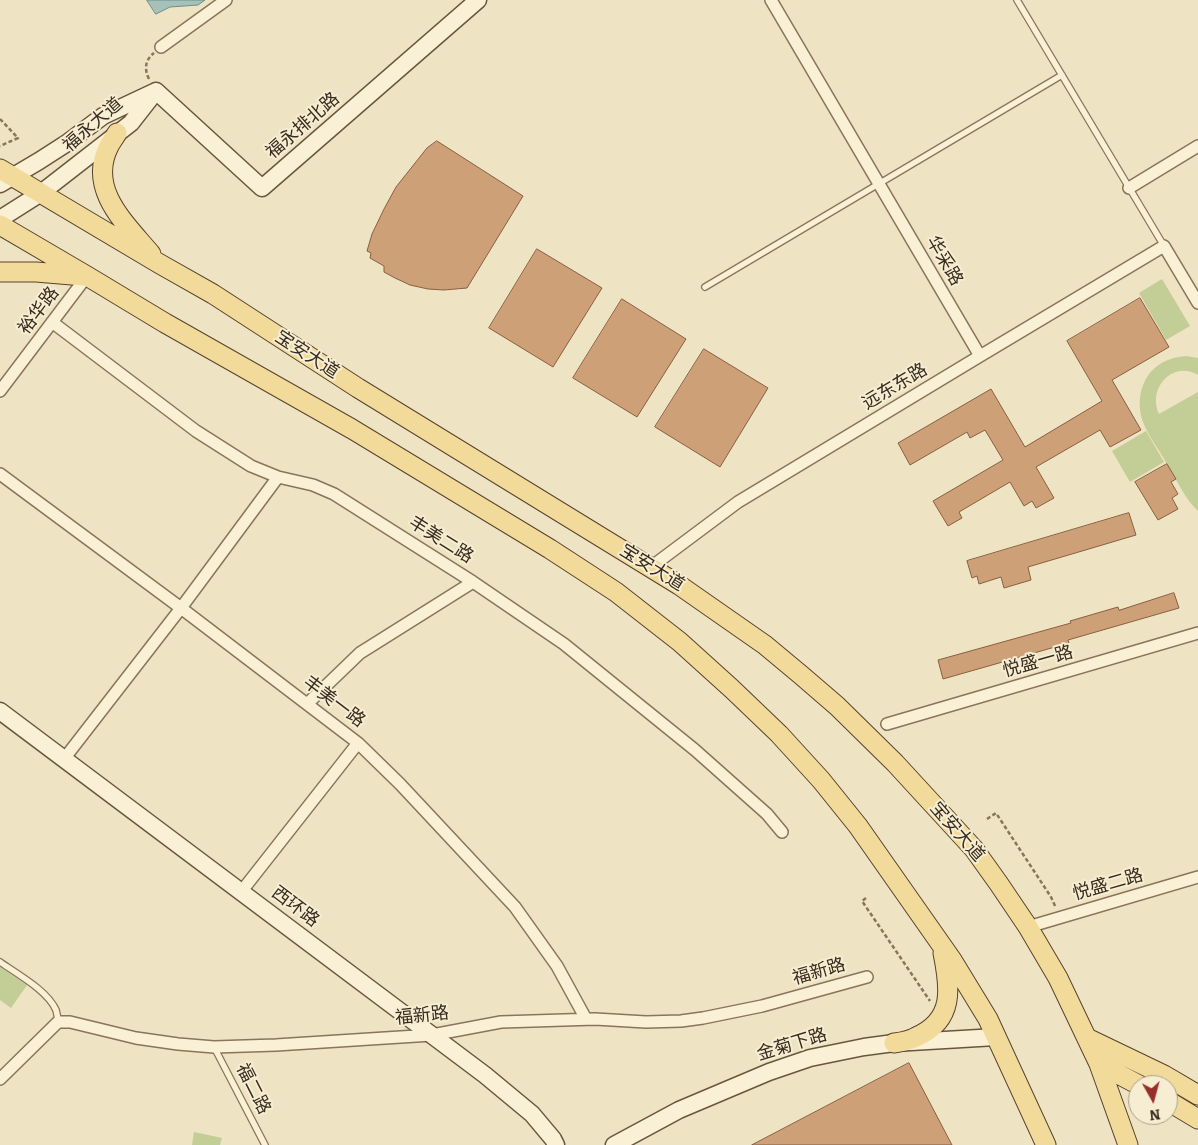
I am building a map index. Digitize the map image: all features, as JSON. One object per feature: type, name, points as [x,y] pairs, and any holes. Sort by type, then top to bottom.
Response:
[{"type":"main road","points":[[118,133],[109,146],[102,169],[102,182],[117,212],[160,264]]},
{"type":"main road","name":"宝安大道","points":[[4,177],[42,193],[213,294],[358,388],[651,567],[764,645],[837,706],[894,763],[974,849],[1028,927],[1058,978],[1099,1064],[1128,1145]]},
{"type":"main road","points":[[0,225],[165,323],[352,429],[550,550],[616,592],[680,642],[779,734],[821,780],[858,826],[952,960],[988,1019],[1046,1145]]},
{"type":"main road","points":[[0,272],[36,272],[87,276]]},
{"type":"main road","points":[[894,1044],[925,1033],[942,1018],[949,994],[948,978],[941,945]]},
{"type":"main road","points":[[1087,1038],[1164,1075],[1198,1095]]},
{"type":"main road","points":[[1099,1064],[1128,1080]]},
{"type":"main road","points":[[1178,1107],[1198,1119]]},
{"type":"street","points":[[161,47],[226,0]]},
{"type":"street","name":"福永排北路","points":[[156,91],[262,188],[478,0]]},
{"type":"street","name":"华采路","points":[[770,0],[980,356]]},
{"type":"street","name":"福永大道","points":[[0,220],[42,193],[131,123],[156,91]]},
{"type":"street","name":"福永大道","points":[[4,177],[67,143],[103,116],[156,91]]},
{"type":"street","points":[[1129,188],[1198,146]]},
{"type":"street","points":[[1164,246],[1198,303]]},
{"type":"street","name":"远东东路","points":[[651,567],[738,502],[1164,246]]},
{"type":"street","name":"裕华路","points":[[0,391],[87,276]]},
{"type":"street","name":"丰美二路","points":[[52,322],[196,430],[251,466],[278,477],[313,485],[334,494],[473,582],[564,644],[680,737],[767,814],[782,832]]},
{"type":"street","name":"丰美一路","points":[[0,474],[358,742],[515,907],[557,966],[586,1019]]},
{"type":"street","points":[[64,759],[181,608],[278,477]]},
{"type":"street","points":[[307,704],[360,654],[473,582]]},
{"type":"street","name":"悦盛一路","points":[[888,724],[1198,633]]},
{"type":"street","name":"西环路","points":[[0,711],[486,1075],[532,1114],[556,1145]]},
{"type":"street","points":[[241,892],[358,742]]},
{"type":"street","name":"悦盛二路","points":[[1028,927],[1198,877]]},
{"type":"street","name":"福新路","points":[[58,1022],[70,1022],[136,1038],[214,1047],[432,1035],[501,1022],[586,1019],[646,1022],[681,1021],[762,1006],[867,977]]},
{"type":"street","points":[[0,1079],[58,1022]]},
{"type":"street","name":"金菊下路","points":[[614,1145],[679,1110],[769,1072],[810,1058],[864,1047],[996,1037]]},
{"type":"lane","points":[[1017,0],[1164,246]]},
{"type":"lane","points":[[705,287],[1062,75]]},
{"type":"lane","points":[[0,962],[47,997],[56,1010],[58,1022]]},
{"type":"lane","name":"福二路","points":[[214,1047],[265,1145]]},
{"type":"path","points":[[156,91],[147,76],[146,65],[148,57],[161,47]]},
{"type":"path","points":[[0,119],[18,138],[0,146]]},
{"type":"path","points":[[987,819],[996,812],[1051,897],[1056,908]]},
{"type":"path","points":[[866,898],[862,901],[930,1001]]},
{"type":"green space","points":[[1162,279],[1190,326],[1166,340],[1139,293]]},
{"type":"green space","points":[[1186,356],[1198,358],[1198,375],[1189,371],[1180,371],[1172,374],[1159,386],[1156,404],[1159,414],[1198,392],[1198,511],[1185,495],[1145,427],[1140,403],[1144,384],[1154,369],[1174,358]]},
{"type":"green space","points":[[1146,431],[1164,462],[1130,482],[1112,451]]},
{"type":"green space","points":[[0,967],[27,985],[11,1008],[0,1000]]},
{"type":"green space","points":[[194,1132],[222,1138],[220,1145],[192,1145]]},
{"type":"water","points":[[147,0],[205,0],[198,5],[170,7],[156,14]]},
{"type":"building","points":[[437,141],[523,196],[467,288],[444,290],[410,285],[384,272],[384,266],[370,258],[371,253],[367,251],[372,234],[396,187],[427,148]]},
{"type":"building","points":[[537,249],[602,288],[553,367],[489,328]]},
{"type":"building","points":[[1140,298],[1169,347],[1112,380],[1141,430],[1110,447],[1100,430],[1036,467],[1054,498],[1036,508],[1032,501],[1024,506],[1010,482],[959,512],[962,518],[948,526],[933,501],[1003,460],[985,430],[970,438],[967,432],[910,465],[898,443],[991,389],[1025,447],[1102,401],[1067,341]]},
{"type":"building","points":[[622,299],[686,339],[637,417],[573,378]]},
{"type":"building","points":[[704,349],[768,388],[720,467],[655,427]]},
{"type":"building","points":[[1167,464],[1176,479],[1171,482],[1178,494],[1172,498],[1178,509],[1158,520],[1135,482]]},
{"type":"building","points":[[1129,513],[1136,535],[1028,567],[1031,580],[1004,588],[1001,577],[979,584],[977,576],[972,578],[967,561]]},
{"type":"building","points":[[1174,593],[1179,608],[1068,640],[1069,643],[943,679],[938,660],[1071,623],[1070,621],[1118,607],[1119,610]]},
{"type":"building","points":[[909,1063],[952,1145],[752,1145]]}]
